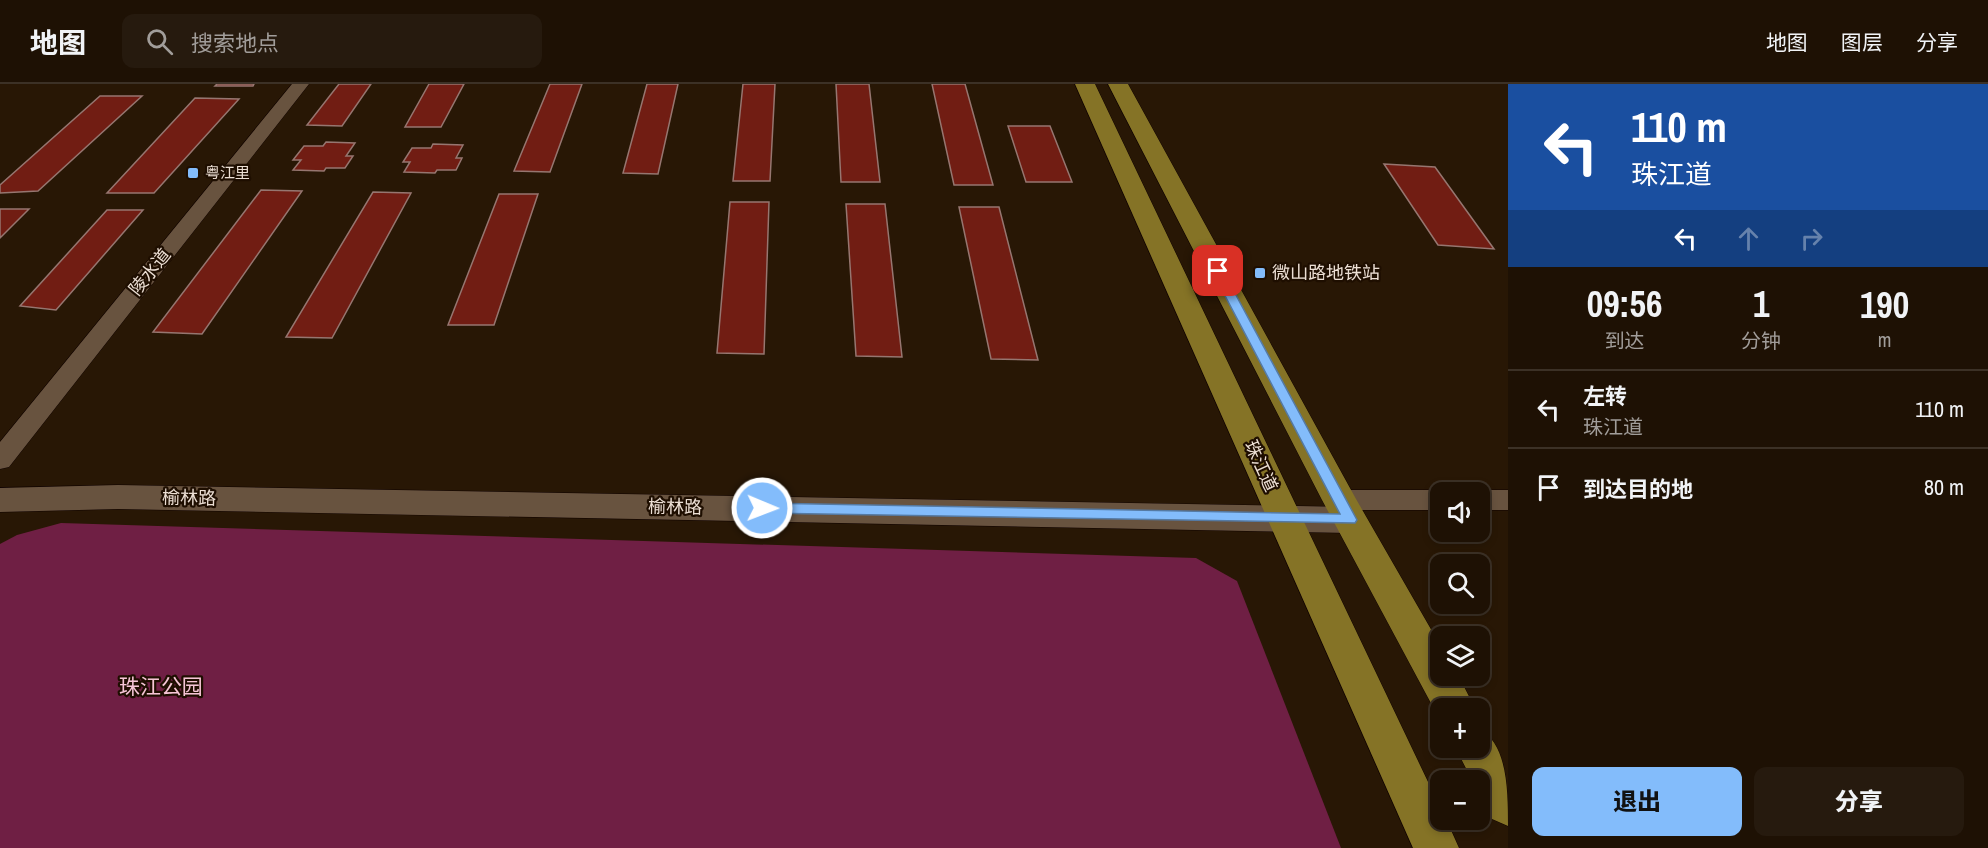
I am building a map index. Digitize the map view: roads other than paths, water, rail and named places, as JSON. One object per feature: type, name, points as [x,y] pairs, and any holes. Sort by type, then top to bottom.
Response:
[{"type":"main road","name":"珠江道","points":[[1085,84],[1436,848]]},
{"type":"main road","points":[[1118,84],[1345,510],[1449,698]]},
{"type":"main road","points":[[1482,758],[1508,806]]},
{"type":"street","name":"陵水道","points":[[0,439],[288,84]]},
{"type":"street","name":"陵水道","points":[[0,460],[301,84]]},
{"type":"street","name":"榆林路","points":[[0,487],[1345,510]]},
{"type":"street","name":"榆林路","points":[[0,500],[118,497],[1282,509]]},
{"type":"street","points":[[1490,500],[1508,500]]},
{"type":"street","points":[[1345,510],[1430,501]]},
{"type":"place","name":"粤江里","points":[[193,173]]},
{"type":"place","name":"微山路地铁站","points":[[1260,273]]},
{"type":"park label","name":"珠江公园","points":[[161,687]]}]
